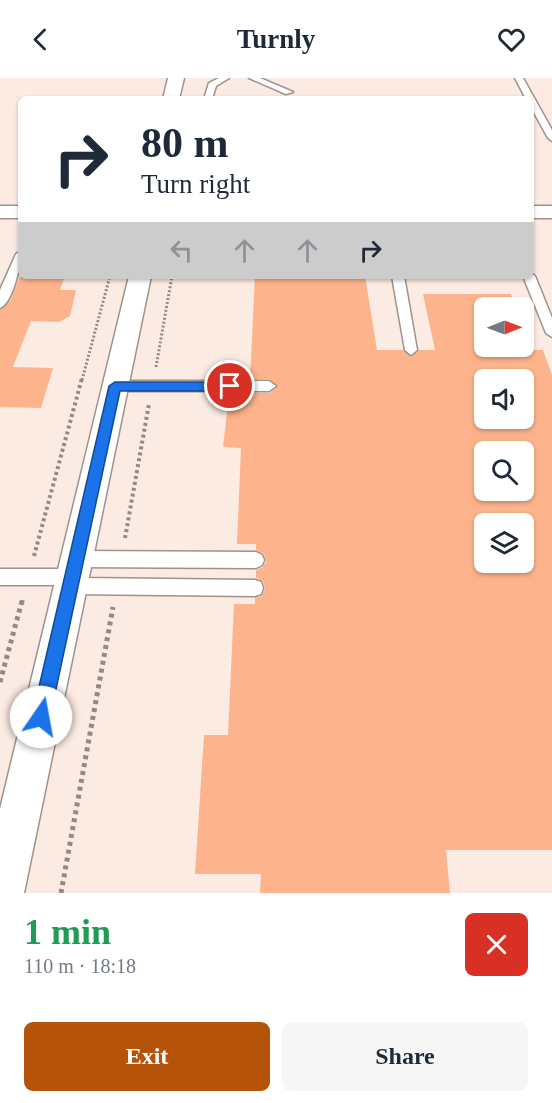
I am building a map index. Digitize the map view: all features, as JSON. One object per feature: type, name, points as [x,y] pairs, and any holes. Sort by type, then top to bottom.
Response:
[{"type":"street","points":[[172,96],[176,78]]},
{"type":"street","points":[[0,212],[18,212]]},
{"type":"street","points":[[534,212],[552,212]]},
{"type":"street","points":[[2,893],[139,279]]},
{"type":"lane","points":[[209,96],[212,85],[225,78]]},
{"type":"lane","points":[[253,78],[289,92]]},
{"type":"lane","points":[[519,78],[529,96]]},
{"type":"lane","points":[[534,105],[552,138]]},
{"type":"lane","points":[[0,304],[18,261]]},
{"type":"lane","points":[[399,279],[411,350]]},
{"type":"lane","points":[[530,279],[552,333]]},
{"type":"lane","points":[[115,386],[269,386]]},
{"type":"lane","points":[[0,577],[28,577],[256,560]]},
{"type":"lane","points":[[73,574],[255,588]]},
{"type":"path","points":[[0,682],[109,279]]},
{"type":"shaded area","points":[[0,78],[552,78],[552,893],[0,893]]},
{"type":"building","points":[[19,279],[64,279],[60,290],[76,290],[70,316],[59,322],[31,321],[13,367],[53,368],[41,408],[0,407],[0,310],[11,300]]},
{"type":"building","points":[[255,279],[365,279],[377,350],[403,350],[411,357],[419,350],[435,350],[423,294],[511,294],[512,297],[474,297],[474,357],[534,357],[534,350],[543,350],[552,375],[552,850],[446,850],[450,893],[260,893],[261,874],[195,874],[204,735],[228,735],[234,604],[255,604],[255,598],[262,596],[265,589],[263,581],[256,578],[256,570],[263,567],[266,561],[264,554],[256,550],[256,544],[237,544],[241,448],[223,447],[228,405],[249,393],[270,393],[278,386],[269,379],[250,379]]},
{"type":"route","points":[[41,717],[115,386],[230,386]]}]
